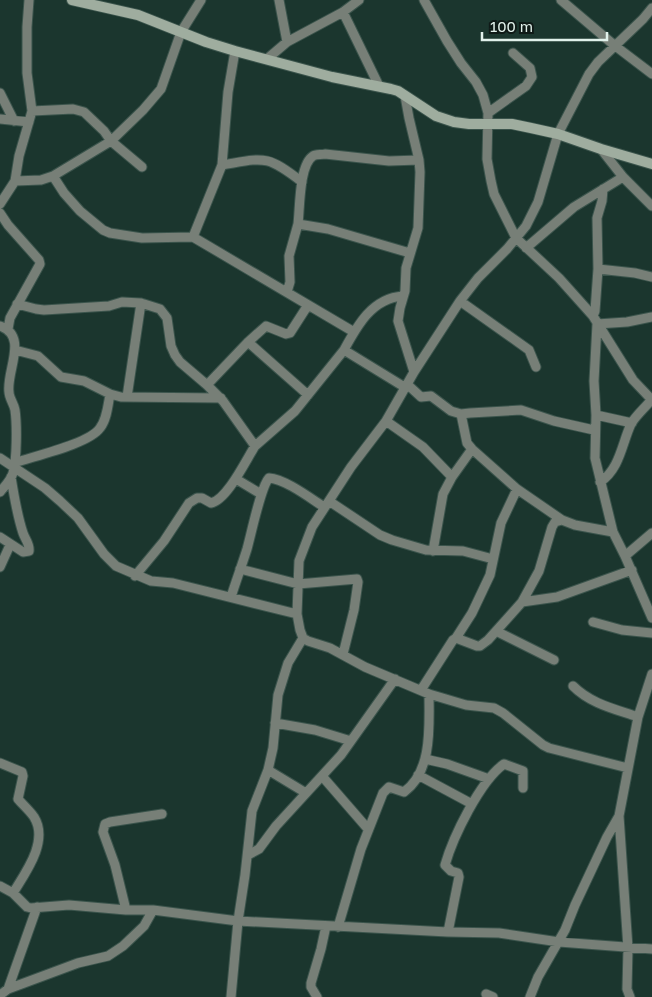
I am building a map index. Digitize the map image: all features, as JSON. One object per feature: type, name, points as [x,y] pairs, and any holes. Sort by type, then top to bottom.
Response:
[{"type":"street","points":[[1,199],[15,181],[19,156],[32,111],[27,73],[29,0]]},
{"type":"street","points":[[72,0],[122,10],[235,51],[332,77],[398,91],[436,116],[454,122],[469,124],[488,118],[526,86],[532,77],[530,68],[513,53]]},
{"type":"street","points":[[15,181],[41,180],[53,176],[111,140],[143,110],[161,89],[181,32],[201,0]]},
{"type":"street","points":[[279,0],[287,42]]},
{"type":"street","points":[[268,59],[287,42],[343,12],[359,0]]},
{"type":"street","points":[[424,0],[447,42],[476,82],[483,95],[488,118],[487,159],[494,194],[516,238],[559,278],[595,320],[633,380],[652,400],[632,423],[612,471],[600,482]]},
{"type":"street","points":[[561,0],[652,74]]},
{"type":"street","points":[[628,768],[549,748],[494,708],[466,705],[425,692],[365,667],[343,654],[308,642],[303,638],[297,614],[300,561],[304,544],[312,527],[351,468],[386,421],[414,372],[460,301],[478,278],[507,250],[526,226],[538,202],[558,134],[583,84],[598,62],[652,9]]},
{"type":"street","points":[[343,12],[379,86]]},
{"type":"street","points":[[193,237],[222,165],[228,92],[235,51]]},
{"type":"street","points":[[0,93],[14,121]]},
{"type":"street","points":[[405,96],[408,118],[419,160],[418,228],[406,268],[398,321],[414,372]]},
{"type":"street","points":[[32,111],[78,110],[84,112],[111,140],[142,167]]},
{"type":"street","points":[[488,118],[558,134],[652,164]]},
{"type":"street","points":[[0,119],[29,122]]},
{"type":"street","points":[[601,149],[623,177],[652,206]]},
{"type":"street","points":[[287,292],[290,282],[289,256],[298,224],[305,166],[309,160],[315,155],[325,154],[389,161],[419,160]]},
{"type":"street","points":[[222,165],[269,160],[302,182]]},
{"type":"street","points":[[53,176],[80,211],[110,234],[142,238],[193,237],[354,332]]},
{"type":"street","points":[[526,248],[574,207],[623,177]]},
{"type":"street","points":[[604,188],[597,218],[598,269],[594,381],[596,415],[594,430],[595,458],[613,532],[626,556],[652,618]]},
{"type":"street","points":[[0,213],[39,262],[36,273],[4,328],[13,334],[15,350],[8,394],[15,411],[14,465],[11,477],[0,492]]},
{"type":"street","points":[[298,224],[343,233],[410,253]]},
{"type":"street","points":[[598,269],[635,272],[652,277]]},
{"type":"street","points":[[135,576],[164,541],[189,503],[197,498],[202,498],[211,504],[217,502],[236,479],[255,446],[283,422],[308,395],[344,350],[368,311],[391,298],[403,296]]},
{"type":"street","points":[[460,301],[529,350],[536,367]]},
{"type":"street","points":[[17,304],[44,310],[109,306],[122,302],[141,303],[160,309],[167,318],[171,346],[175,355],[180,362],[221,398],[255,446]]},
{"type":"street","points":[[127,397],[141,303]]},
{"type":"street","points":[[207,385],[266,326],[286,334],[290,333],[308,305]]},
{"type":"street","points":[[595,320],[627,322],[652,317]]},
{"type":"street","points":[[248,342],[308,395]]},
{"type":"street","points":[[15,350],[38,356],[61,377],[84,381],[110,394],[127,397],[221,398]]},
{"type":"street","points":[[344,350],[421,397],[432,396],[451,411],[461,414],[521,410],[554,421],[594,430]]},
{"type":"street","points":[[14,465],[84,440],[95,434],[103,423],[110,394]]},
{"type":"street","points":[[461,414],[467,443],[517,488],[562,520],[575,525],[613,532]]},
{"type":"street","points":[[596,415],[632,423]]},
{"type":"street","points":[[386,421],[423,447],[452,477]]},
{"type":"street","points":[[433,551],[443,494],[452,477],[472,449]]},
{"type":"street","points":[[0,458],[14,465],[45,488],[78,518],[111,563],[135,576],[151,581],[173,583],[297,614]]},
{"type":"street","points":[[0,537],[23,552],[27,553],[30,549],[18,519],[11,477]]},
{"type":"street","points":[[231,597],[265,481],[268,478],[272,478],[327,504],[380,535],[410,547],[433,551],[463,551],[493,559]]},
{"type":"street","points":[[236,479],[261,494]]},
{"type":"street","points":[[338,927],[368,829],[386,789],[391,788],[404,792],[418,775],[425,759],[429,725],[425,692],[448,648],[456,638],[484,590],[490,575],[501,523],[517,488]]},
{"type":"street","points":[[456,638],[480,646],[496,631],[522,602],[539,571],[552,527],[555,522],[562,520]]},
{"type":"street","points":[[626,556],[652,533]]},
{"type":"street","points":[[0,567],[10,545]]},
{"type":"street","points":[[240,569],[298,584],[357,579],[354,610],[343,654]]},
{"type":"street","points":[[522,602],[557,597],[632,570]]},
{"type":"street","points":[[593,622],[622,630],[652,633]]},
{"type":"street","points":[[496,631],[554,660]]},
{"type":"street","points":[[231,997],[238,921],[248,856],[252,811],[268,770],[281,683],[288,663],[303,638]]},
{"type":"street","points":[[630,997],[627,989],[628,948],[619,816],[638,717],[652,674]]},
{"type":"street","points":[[248,856],[259,849],[276,826],[351,741],[394,679]]},
{"type":"street","points":[[573,686],[585,696],[600,704],[638,717]]},
{"type":"street","points":[[275,723],[315,730],[351,741]]},
{"type":"street","points":[[425,759],[447,764],[489,780]]},
{"type":"street","points":[[0,763],[22,772],[23,776],[18,799],[33,816],[38,825],[39,838],[34,856],[13,893]]},
{"type":"street","points":[[448,932],[459,878],[458,873],[451,871],[445,865],[472,804],[501,766],[507,764],[523,771],[523,788]]},
{"type":"street","points":[[268,770],[306,793]]},
{"type":"street","points":[[418,775],[472,804]]},
{"type":"street","points":[[322,776],[368,829]]},
{"type":"street","points":[[126,910],[115,865],[103,832],[103,826],[110,822],[162,814]]},
{"type":"street","points":[[530,997],[538,977],[559,942],[619,816]]},
{"type":"street","points":[[0,886],[13,893],[27,907],[69,905],[126,910],[154,910],[238,921],[448,932],[499,932],[559,942],[652,949]]},
{"type":"street","points":[[8,989],[37,907]]},
{"type":"street","points":[[0,995],[8,989],[78,963],[108,956],[123,946],[144,926],[154,910]]},
{"type":"street","points":[[318,997],[311,987],[311,983],[326,926]]}]
